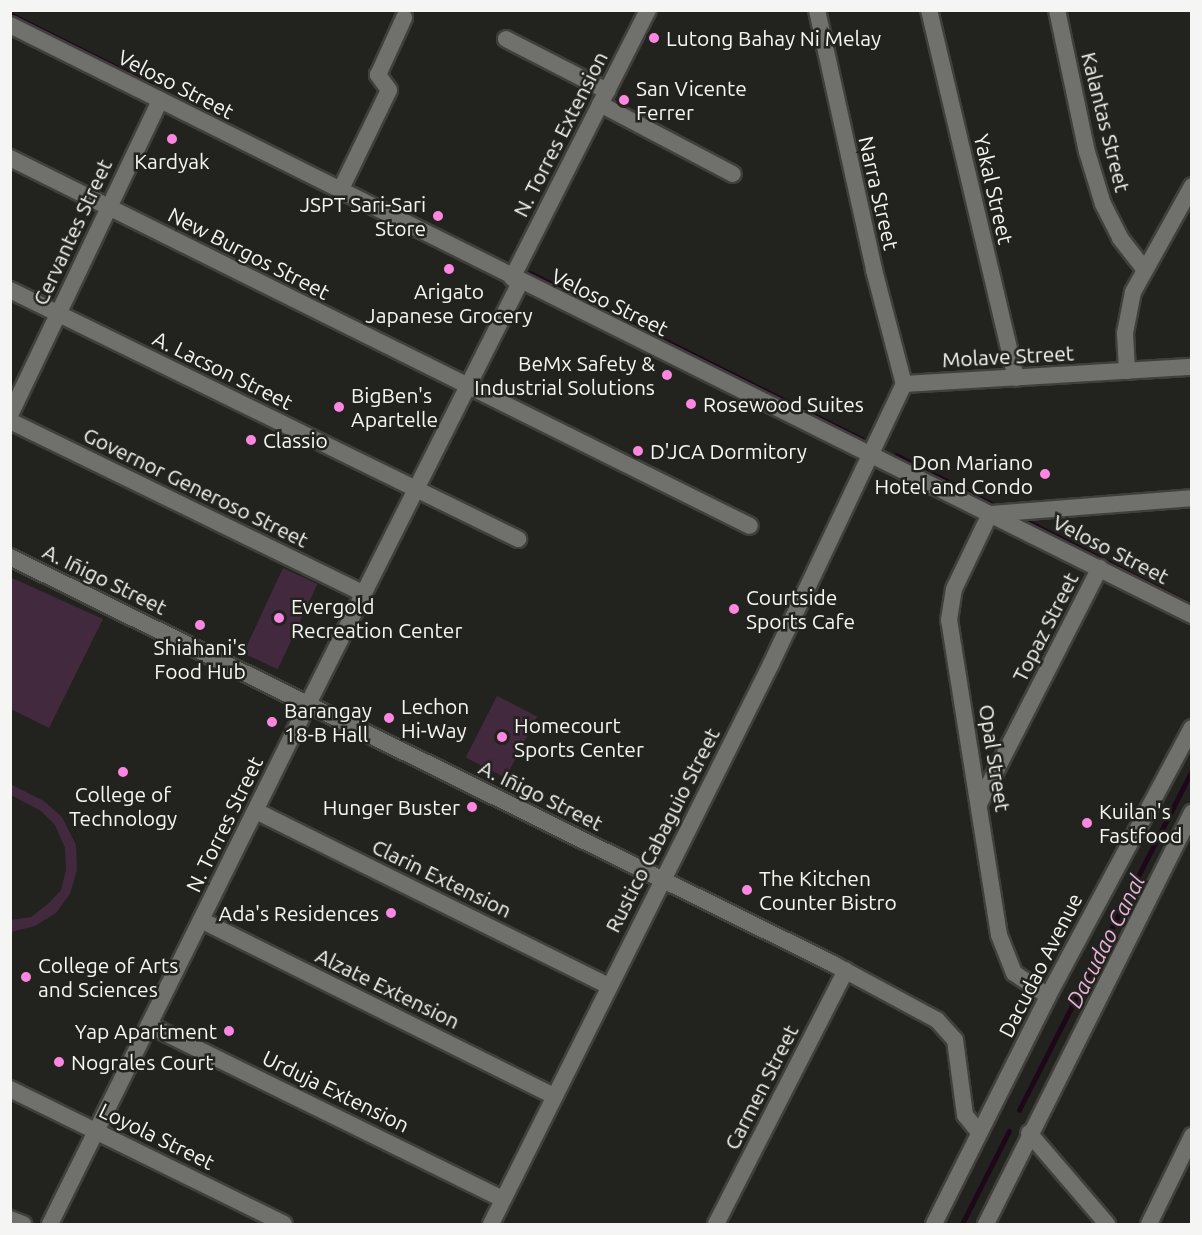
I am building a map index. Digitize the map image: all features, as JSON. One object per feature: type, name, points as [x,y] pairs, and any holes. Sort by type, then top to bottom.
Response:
[{"type":"street","name":"N. Torres Extension","points":[[516,280],[648,10]]},
{"type":"street","name":"Narra Street","points":[[817,10],[868,248],[904,384]]},
{"type":"street","name":"Yakal Street","points":[[929,10],[1016,378]]},
{"type":"street","name":"Kalantas Street","points":[[1057,10],[1100,195],[1120,238],[1144,269]]},
{"type":"street","points":[[340,191],[389,90],[378,75],[405,18]]},
{"type":"street","name":"Veloso Street","points":[[10,25],[516,280],[1191,615]]},
{"type":"street","points":[[506,39],[733,174]]},
{"type":"street","name":"Cervantes Street","points":[[10,415],[160,101]]},
{"type":"street","name":"New Burgos Street","points":[[10,158],[467,388],[750,526]]},
{"type":"street","points":[[1127,371],[1128,314],[1144,269],[1191,186]]},
{"type":"street","name":"N. Torres Street","points":[[50,1224],[362,593],[467,388],[516,280]]},
{"type":"street","name":"A. Lacson Street","points":[[10,290],[518,539]]},
{"type":"street","name":"Molave Street","points":[[904,384],[1191,367]]},
{"type":"street","points":[[869,454],[904,384]]},
{"type":"street","name":"Governor Generoso Street","points":[[10,422],[362,593]]},
{"type":"street","name":"Rustico Cabaguio Street","points":[[491,1224],[800,603],[869,454]]},
{"type":"street","points":[[990,514],[1191,498]]},
{"type":"street","name":"Opal Street","points":[[990,514],[954,589],[949,620],[1002,948],[1014,973],[1048,996]]},
{"type":"street","name":"A. Iñigo Street","points":[[10,557],[307,706],[846,970],[950,1031],[957,1045],[965,1115],[979,1132]]},
{"type":"street","name":"Topaz Street","points":[[980,802],[1100,568]]},
{"type":"street","name":"Dacudao Avenue","points":[[934,1224],[1048,996],[1191,728]]},
{"type":"street","name":"Clarin Extension","points":[[256,811],[609,986]]},
{"type":"street","points":[[986,1224],[1029,1133],[1191,813]]},
{"type":"street","name":"Alzate Extension","points":[[201,920],[554,1096]]},
{"type":"street","name":"Carmen Street","points":[[716,1224],[846,970]]},
{"type":"street","name":"Urduja Extension","points":[[149,1024],[503,1199]]},
{"type":"street","name":"Loyola Street","points":[[10,1089],[284,1224]]},
{"type":"street","points":[[1029,1133],[1107,1224]]},
{"type":"street","points":[[1149,1224],[1190,1146]]},
{"type":"street","points":[[10,1219],[23,1224]]},
{"type":"shaded area","name":"Evergold Recreation Center","points":[[283,568],[317,584],[278,669],[243,653]]},
{"type":"shaded area","points":[[10,577],[103,619],[49,728],[11,709]]},
{"type":"shaded area","name":"Homecourt Sports Center","points":[[497,696],[537,716],[506,778],[466,757]]},
{"type":"shaded area","points":[[10,784],[44,801],[62,817],[76,845],[77,870],[70,894],[56,913],[35,926],[11,932],[11,920],[31,917],[61,890],[66,870],[65,848],[55,825],[41,811],[11,795]]},
{"type":"waterway","points":[[10,14],[150,84]]},
{"type":"waterway","points":[[530,273],[862,439]]},
{"type":"waterway","points":[[896,455],[994,505]]},
{"type":"waterway","points":[[1019,517],[1192,605]]},
{"type":"waterway","name":"Dacudao Canal","points":[[1019,1110],[1192,771]]},
{"type":"waterway","name":"Dacudao Canal","points":[[962,1224],[1009,1131]]},
{"type":"place","name":"Lutong Bahay Ni Melay","points":[[654,38]]},
{"type":"place","name":"San Vicente Ferrer","points":[[624,100]]},
{"type":"place","name":"Kardyak","points":[[172,139]]},
{"type":"place","name":"JSPT Sari-Sari Store","points":[[438,216]]},
{"type":"place","name":"Arigato Japanese Grocery","points":[[449,269]]},
{"type":"place","name":"BeMx Safety & Industrial Solutions","points":[[667,375]]},
{"type":"place","name":"Rosewood Suites","points":[[691,404]]},
{"type":"place","name":"BigBen's Apartelle","points":[[339,407]]},
{"type":"place","name":"Classio","points":[[251,440]]},
{"type":"place","name":"D'JCA Dormitory","points":[[638,451]]},
{"type":"place","name":"Don Mariano Hotel and Condo","points":[[1045,474]]},
{"type":"place","name":"Courtside Sports Cafe","points":[[734,609]]},
{"type":"place","name":"Evergold Recreation Center","points":[[279,618]]},
{"type":"place","name":"Shiahani's Food Hub","points":[[200,625]]},
{"type":"place","name":"Lechon Hi-Way","points":[[389,718]]},
{"type":"place","name":"Barangay 18-B Hall","points":[[272,722]]},
{"type":"place","name":"Homecourt Sports Center","points":[[502,737]]},
{"type":"place","name":"College of Technology","points":[[123,772]]},
{"type":"place","name":"Hunger Buster","points":[[472,807]]},
{"type":"place","name":"Kuilan's Fastfood","points":[[1087,823]]},
{"type":"place","name":"The Kitchen Counter Bistro","points":[[747,890]]},
{"type":"place","name":"Ada's Residences","points":[[391,913]]},
{"type":"place","name":"College of Arts and Sciences","points":[[26,977]]},
{"type":"place","name":"Yap Apartment","points":[[229,1031]]},
{"type":"place","name":"Nograles Court","points":[[59,1062]]}]
